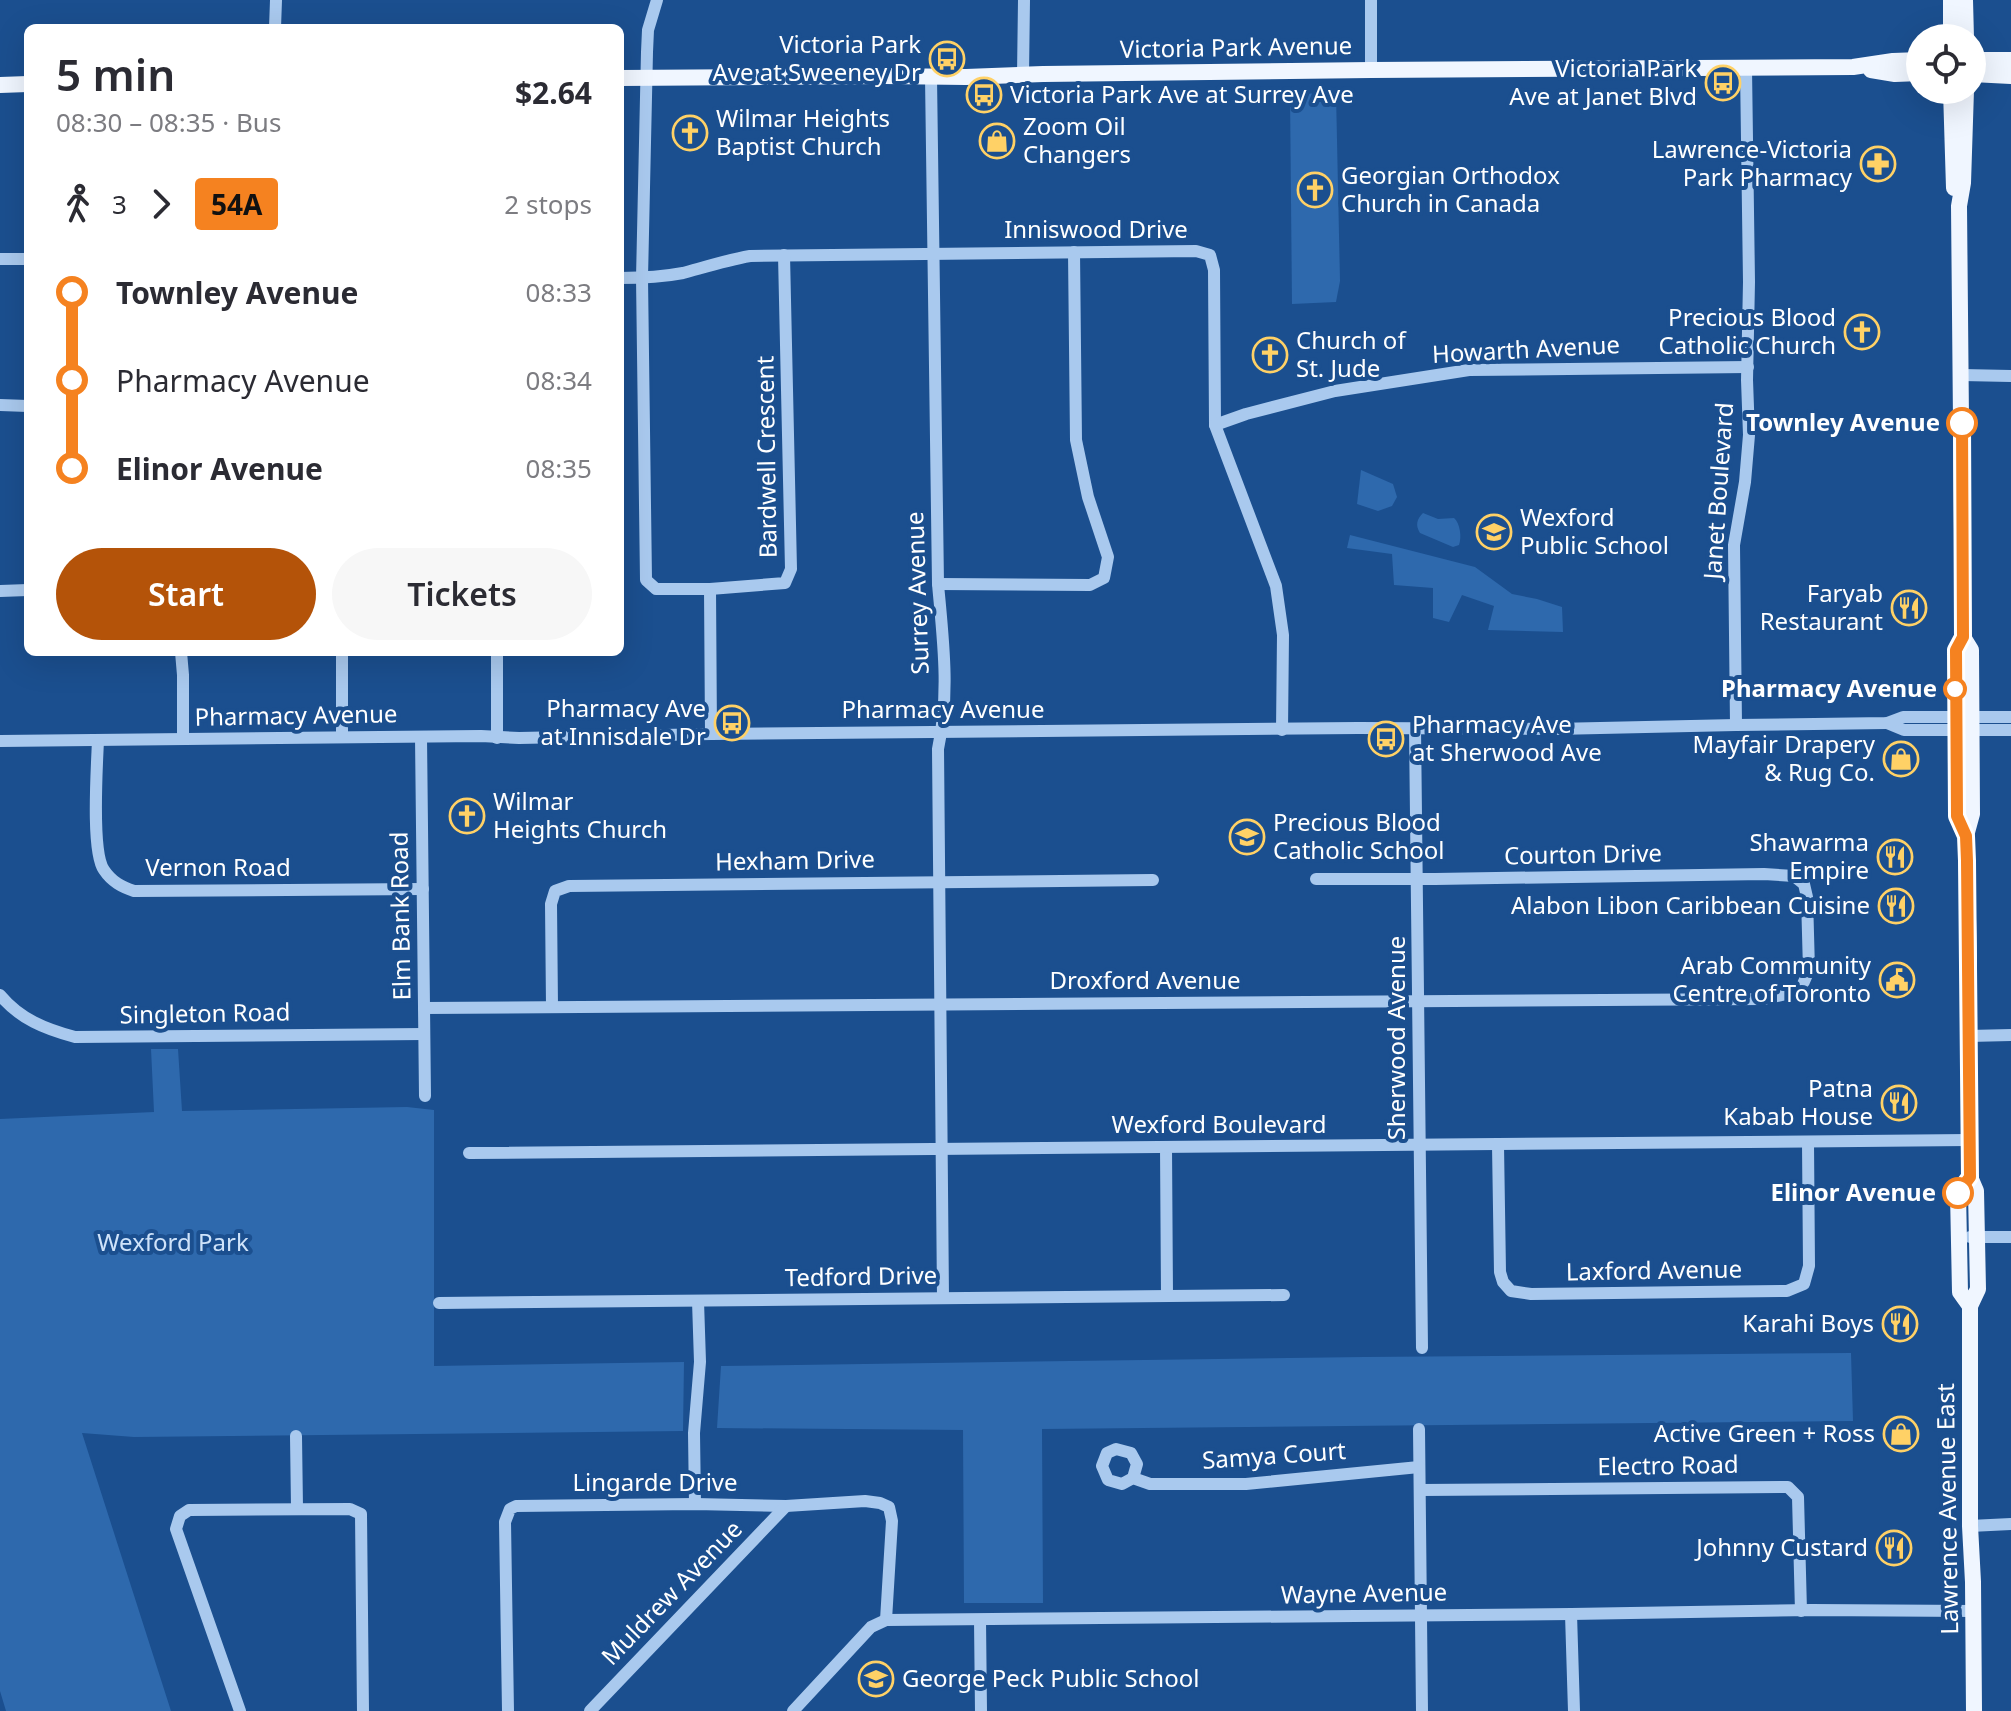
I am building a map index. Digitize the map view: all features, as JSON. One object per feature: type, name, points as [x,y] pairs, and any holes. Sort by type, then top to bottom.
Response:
[{"type":"main road","points":[[1951,0],[1951,24]]},
{"type":"main road","points":[[1965,0],[1966,24]]},
{"type":"main road","points":[[1986,60],[2011,60]]},
{"type":"main road","name":"Victoria Park Avenue","points":[[624,78],[1003,77],[1371,70],[1853,67],[1906,61]]},
{"type":"main road","name":"Victoria Park Avenue","points":[[1853,67],[1906,74]]},
{"type":"main road","points":[[1986,75],[2011,76]]},
{"type":"main road","points":[[0,85],[24,84]]},
{"type":"main road","name":"Lawrence Avenue East","points":[[1951,104],[1953,182],[1959,206]]},
{"type":"main road","name":"Lawrence Avenue East","points":[[1966,104],[1963,183],[1959,206],[1963,637],[1971,650],[1964,724],[1972,814],[1966,836],[1969,1140],[1970,1177],[1976,1191],[1978,1289],[1970,1306],[1974,1711]]},
{"type":"main road","name":"Lawrence Avenue East","points":[[1970,1177],[1958,1193],[1960,1292],[1970,1306]]},
{"type":"street","points":[[275,24],[276,0]]},
{"type":"street","points":[[657,0],[648,30],[642,278],[646,580],[656,589],[710,589],[711,734]]},
{"type":"street","points":[[1023,75],[1024,0]]},
{"type":"street","points":[[1371,0],[1371,70]]},
{"type":"street","name":"Janet Boulevard","points":[[1736,725],[1734,545],[1748,451],[1746,68]]},
{"type":"street","name":"Surrey Avenue","points":[[931,77],[938,584],[945,710],[938,749],[943,1298]]},
{"type":"street","name":"Inniswood Drive","points":[[624,278],[683,273],[750,256],[1196,251],[1210,255],[1214,270],[1215,425],[1276,586],[1283,635],[1282,730]]},
{"type":"street","points":[[938,584],[1090,585],[1104,578],[1108,557],[1088,497],[1076,440],[1074,252]]},
{"type":"street","name":"Bardwell Crescent","points":[[710,589],[785,583],[791,569],[784,255]]},
{"type":"street","points":[[0,259],[24,259]]},
{"type":"street","name":"Howarth Avenue","points":[[1215,425],[1335,391],[1469,370],[1748,367]]},
{"type":"street","points":[[1962,375],[2011,376]]},
{"type":"street","points":[[0,405],[24,406]]},
{"type":"street","points":[[0,591],[24,590]]},
{"type":"street","points":[[181,656],[183,739]]},
{"type":"street","points":[[342,656],[342,737]]},
{"type":"street","points":[[497,656],[497,738]]},
{"type":"street","name":"Pharmacy Avenue","points":[[0,741],[1555,729],[1887,723],[1904,730],[2011,717]]},
{"type":"street","name":"Pharmacy Avenue","points":[[1964,724],[2011,730]]},
{"type":"street","name":"Sherwood Avenue","points":[[1415,728],[1422,1348]]},
{"type":"street","name":"Elm Bank Road","points":[[421,737],[425,1096]]},
{"type":"street","name":"Vernon Road","points":[[98,740],[96,846],[103,869],[119,886],[134,891],[423,889]]},
{"type":"street","name":"Courton Drive","points":[[1316,879],[1794,876],[1804,884],[1808,928]]},
{"type":"street","name":"Hexham Drive","points":[[552,1007],[551,904],[555,891],[569,886],[1153,880]]},
{"type":"street","name":"Droxford Avenue","points":[[424,1008],[1764,999],[1800,991],[1809,970],[1808,928]]},
{"type":"street","name":"Singleton Road","points":[[0,995],[10,1007],[30,1021],[50,1031],[75,1037],[424,1034]]},
{"type":"street","points":[[1969,1036],[2011,1035]]},
{"type":"street","name":"Wexford Boulevard","points":[[469,1153],[1969,1140]]},
{"type":"street","name":"Laxford Avenue","points":[[1498,1145],[1500,1272],[1503,1282],[1511,1291],[1531,1294],[1787,1291],[1804,1284],[1809,1266],[1808,1143]]},
{"type":"street","points":[[1166,1147],[1167,1296]]},
{"type":"street","points":[[1959,1237],[2011,1237]]},
{"type":"street","name":"Tedford Drive","points":[[439,1303],[1284,1295]]},
{"type":"street","points":[[695,1504],[694,1433],[700,1362],[698,1301]]},
{"type":"street","points":[[1419,1429],[1422,1711]]},
{"type":"street","points":[[296,1436],[297,1508]]},
{"type":"street","name":"Samya Court","points":[[1133,1478],[1150,1484],[1246,1484],[1419,1467]]},
{"type":"street","name":"Electro Road","points":[[1421,1490],[1788,1487],[1798,1497],[1801,1611]]},
{"type":"street","name":"Lingarde Drive","points":[[508,1711],[505,1522],[510,1509],[527,1505],[786,1506],[865,1501],[880,1503],[889,1507],[892,1521],[886,1620]]},
{"type":"street","name":"Muldrew Avenue","points":[[590,1711],[786,1506]]},
{"type":"street","points":[[240,1711],[176,1529],[180,1516],[189,1510],[350,1509],[361,1514],[363,1711]]},
{"type":"street","points":[[1970,1526],[2011,1524]]},
{"type":"street","name":"Wayne Avenue","points":[[886,1620],[1973,1611]]},
{"type":"street","points":[[1571,1614],[1574,1711]]},
{"type":"street","points":[[793,1711],[871,1627],[886,1620]]},
{"type":"street","points":[[980,1620],[981,1711]]},
{"type":"green space","points":[[1336,93],[1340,281],[1336,302],[1292,304],[1290,94]]},
{"type":"green space","points":[[1361,470],[1393,484],[1397,497],[1392,506],[1378,511],[1357,504]]},
{"type":"green space","points":[[1423,513],[1438,519],[1454,518],[1460,530],[1459,545],[1453,547],[1420,533],[1417,522]]},
{"type":"green space","points":[[1350,535],[1475,567],[1512,594],[1562,607],[1563,632],[1488,630],[1494,606],[1462,595],[1449,622],[1433,618],[1433,588],[1394,585],[1392,554],[1347,548]]},
{"type":"green space","name":"Wexford Park","points":[[151,1049],[178,1049],[182,1111],[407,1107],[434,1110],[434,1366],[684,1362],[683,1431],[134,1437],[82,1433],[171,1711],[6,1711],[0,1691],[0,1119],[154,1112]]},
{"type":"green space","points":[[1851,1353],[1853,1421],[1042,1429],[1043,1603],[964,1603],[963,1430],[717,1428],[721,1366]]},
{"type":"bus line","name":"54A","points":[[1958,1193],[1970,1177],[1967,861],[1966,836],[1957,816],[1955,703],[1956,650],[1963,637],[1962,423]]},
{"type":"place","name":"Victoria Park Ave at Sweeney Dr","points":[[947,59]]},
{"type":"place","name":"Victoria Park Ave at Janet Blvd","points":[[1723,83]]},
{"type":"place","name":"Victoria Park Ave at Surrey Ave","points":[[984,95]]},
{"type":"place","name":"Wilmar Heights Baptist Church","points":[[690,133]]},
{"type":"place","name":"Zoom Oil Changers","points":[[997,141]]},
{"type":"place","name":"Lawrence-Victoria Park Pharmacy","points":[[1878,164]]},
{"type":"place","name":"Georgian Orthodox Church in Canada","points":[[1315,190]]},
{"type":"place","name":"Precious Blood Catholic Church","points":[[1862,332]]},
{"type":"place","name":"Church of St. Jude","points":[[1270,355]]},
{"type":"place","name":"Townley Avenue","points":[[1962,423]]},
{"type":"place","name":"Wexford Public School","points":[[1494,532]]},
{"type":"place","name":"Faryab Restaurant","points":[[1909,608]]},
{"type":"place","name":"Pharmacy Avenue","points":[[1955,689]]},
{"type":"place","name":"Pharmacy Ave at Innisdale Dr","points":[[732,723]]},
{"type":"place","name":"Pharmacy Ave at Sherwood Ave","points":[[1386,739]]},
{"type":"place","name":"Mayfair Drapery & Rug Co.","points":[[1901,759]]},
{"type":"place","name":"Wilmar Heights Church","points":[[467,816]]},
{"type":"place","name":"Precious Blood Catholic School","points":[[1247,837]]},
{"type":"place","name":"Shawarma Empire","points":[[1895,857]]},
{"type":"place","name":"Alabon Libon Caribbean Cuisine","points":[[1896,906]]},
{"type":"place","name":"Arab Community Centre of Toronto","points":[[1897,980]]},
{"type":"place","name":"Patna Kabab House","points":[[1899,1103]]},
{"type":"place","name":"Elinor Avenue","points":[[1958,1193]]},
{"type":"place","name":"Karahi Boys","points":[[1900,1324]]},
{"type":"place","name":"Active Green + Ross","points":[[1901,1434]]},
{"type":"place","name":"Johnny Custard","points":[[1894,1548]]},
{"type":"place","name":"George Peck Public School","points":[[876,1679]]}]
